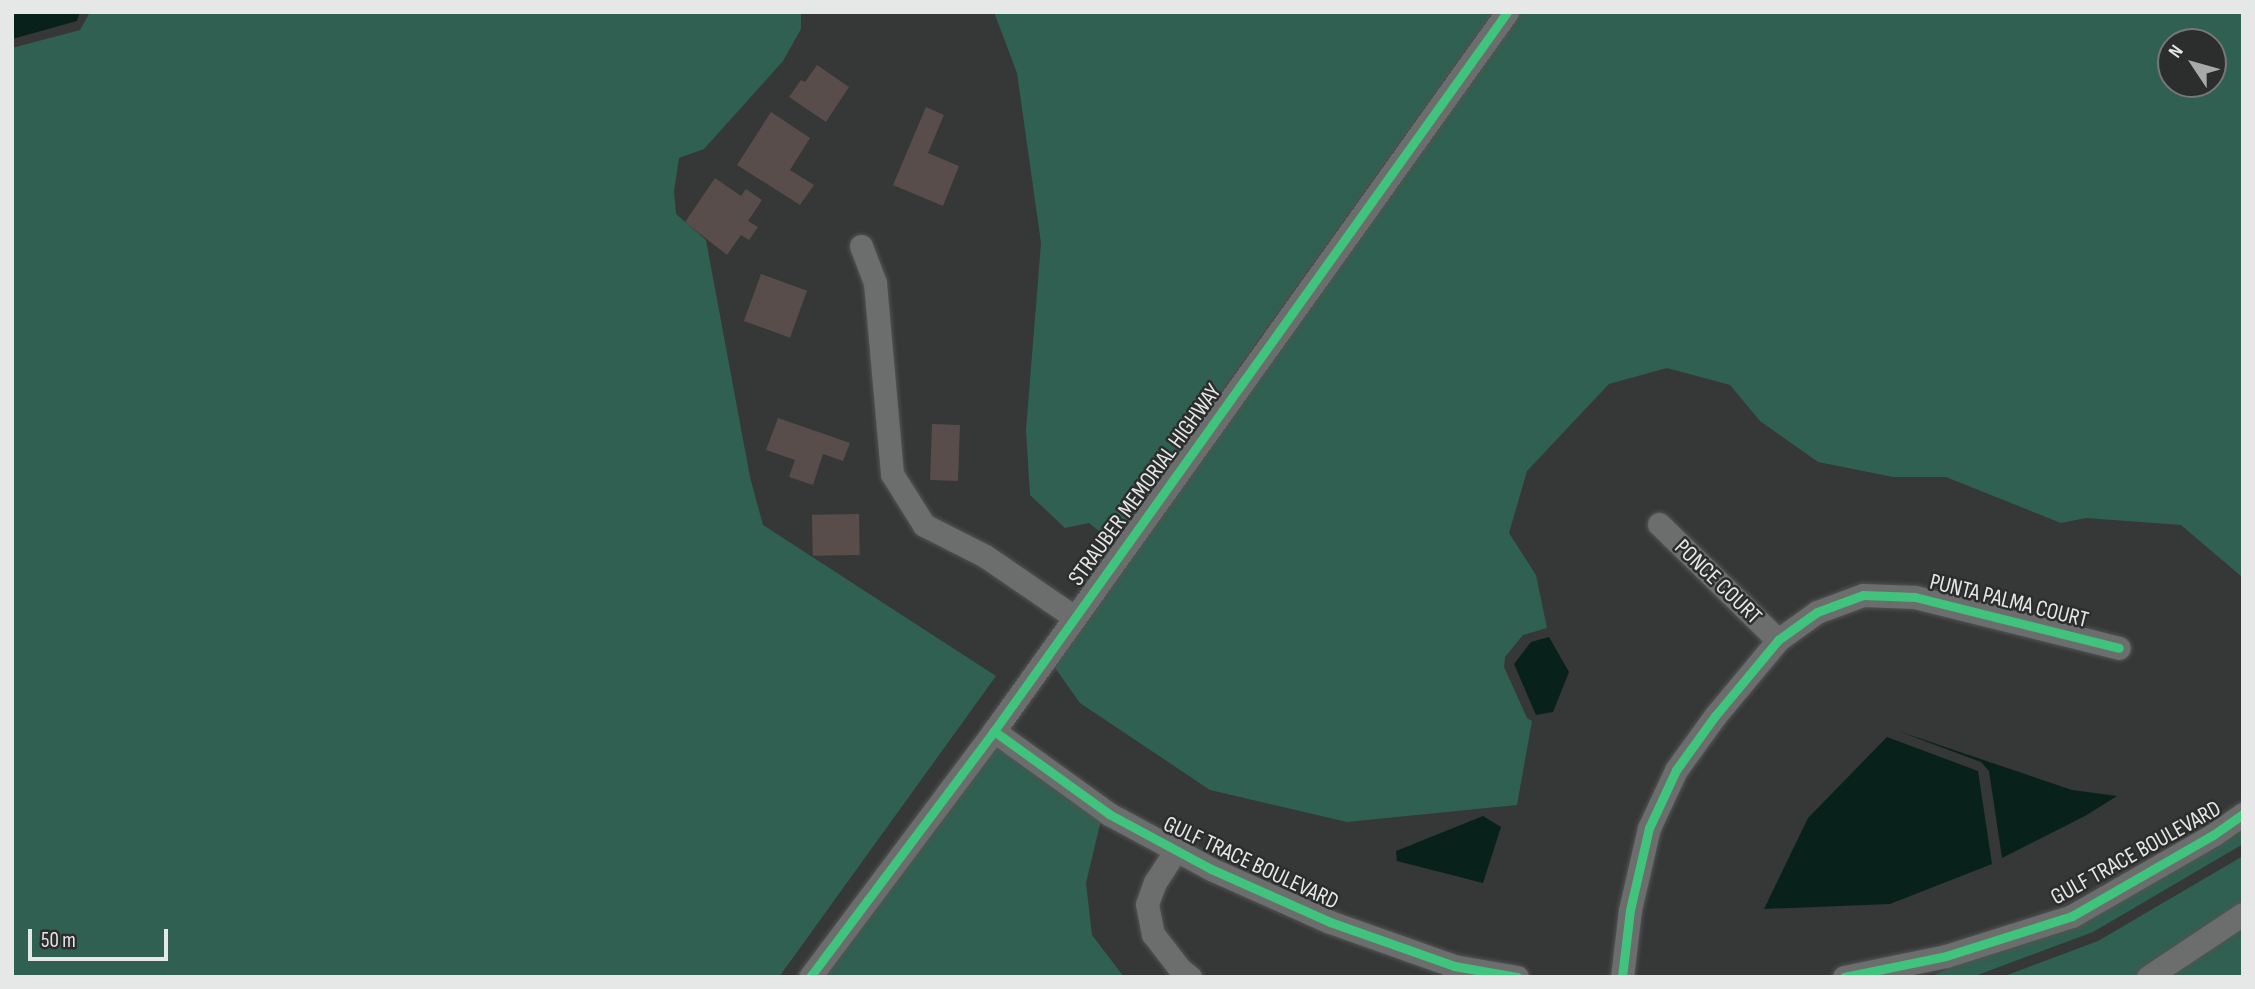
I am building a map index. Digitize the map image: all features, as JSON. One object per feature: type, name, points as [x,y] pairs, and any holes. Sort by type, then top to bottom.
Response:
[{"type":"street","name":"STRAUBER MEMORIAL HIGHWAY","points":[[810,977],[994,731],[1507,12]]},
{"type":"street","points":[[861,246],[875,283],[892,474],[924,524],[985,556],[1074,617]]},
{"type":"street","name":"PONCE COURT","points":[[1659,524],[1778,640]]},
{"type":"street","name":"PUNTA PALMA COURT","points":[[1622,977],[1630,911],[1649,828],[1676,770],[1714,716],[1778,640],[1817,611],[1863,596],[1915,597],[2119,648]]},
{"type":"street","name":"GULF TRACE BOULEVARD","points":[[994,731],[1109,814],[1176,850],[1330,922],[1454,966],[1517,977]]},
{"type":"street","name":"GULF TRACE BOULEVARD","points":[[1844,977],[1946,956],[2072,916],[2213,835],[2243,814]]},
{"type":"street","points":[[1176,850],[1155,882],[1147,904],[1153,934],[1180,969],[1190,977]]},
{"type":"street","points":[[2148,977],[2243,915]]},
{"type":"green space","points":[[90,12],[801,12],[801,29],[783,61],[704,149],[679,158],[674,191],[676,214],[706,240],[750,477],[763,525],[996,676],[779,977],[12,977],[12,48],[80,30]]},
{"type":"green space","points":[[994,12],[1493,12],[1113,543],[1089,523],[1065,528],[1030,495],[1026,430],[1041,243],[1017,73]]},
{"type":"green space","points":[[1520,12],[2243,12],[2243,596],[2242,577],[2181,525],[2086,518],[2061,523],[1946,477],[1893,477],[1818,462],[1760,421],[1730,385],[1667,368],[1609,384],[1527,471],[1509,533],[1536,575],[1547,628],[1523,635],[1505,657],[1504,667],[1527,718],[1532,721],[1517,805],[1347,822],[1210,790],[1080,703],[1053,665]]},
{"type":"green space","points":[[997,745],[1101,820],[1086,883],[1092,935],[1124,977],[823,977]]},
{"type":"green space","points":[[2243,828],[2243,844],[2093,932],[1972,977],[1930,977]]},
{"type":"green space","points":[[2243,856],[2243,977],[2002,977],[2098,941]]},
{"type":"shaded area","points":[[12,12],[80,12],[77,21],[12,39]]},
{"type":"shaded area","points":[[1549,637],[1569,672],[1553,712],[1536,715],[1514,664],[1531,642]]},
{"type":"shaded area","points":[[1898,731],[2072,790],[2117,796],[2085,816],[2002,858],[1989,771],[1981,762]]},
{"type":"shaded area","points":[[1887,737],[1978,771],[1992,864],[1890,904],[1764,909],[1808,818]]},
{"type":"shaded area","points":[[1483,816],[1501,827],[1483,883],[1397,861],[1396,851]]},
{"type":"building","points":[[817,65],[849,87],[826,122],[789,97],[801,80],[805,82]]},
{"type":"building","points":[[926,107],[944,115],[928,153],[959,166],[943,206],[893,185]]},
{"type":"building","points":[[771,112],[810,138],[790,170],[814,185],[800,205],[737,165]]},
{"type":"building","points":[[715,178],[741,196],[746,189],[762,200],[748,221],[758,227],[749,240],[741,235],[727,255],[685,222]]},
{"type":"building","points":[[761,274],[807,291],[790,338],[744,321]]},
{"type":"building","points":[[778,418],[850,443],[843,461],[823,454],[813,485],[789,477],[795,460],[766,450]]},
{"type":"building","points":[[932,424],[960,425],[958,481],[930,480]]},
{"type":"building","points":[[859,514],[860,555],[813,556],[812,515]]},
{"type":"cycle path","points":[[810,977],[994,731],[1507,12]]},
{"type":"cycle path","points":[[1622,977],[1630,910],[1649,828],[1676,770],[1715,716],[1778,640],[1817,612],[1863,595],[1915,597],[2119,648]]},
{"type":"cycle path","points":[[994,731],[1109,814],[1211,869],[1330,922],[1454,966],[1517,977]]},
{"type":"cycle path","points":[[1844,977],[1946,956],[2072,916],[2213,835],[2243,814]]}]
